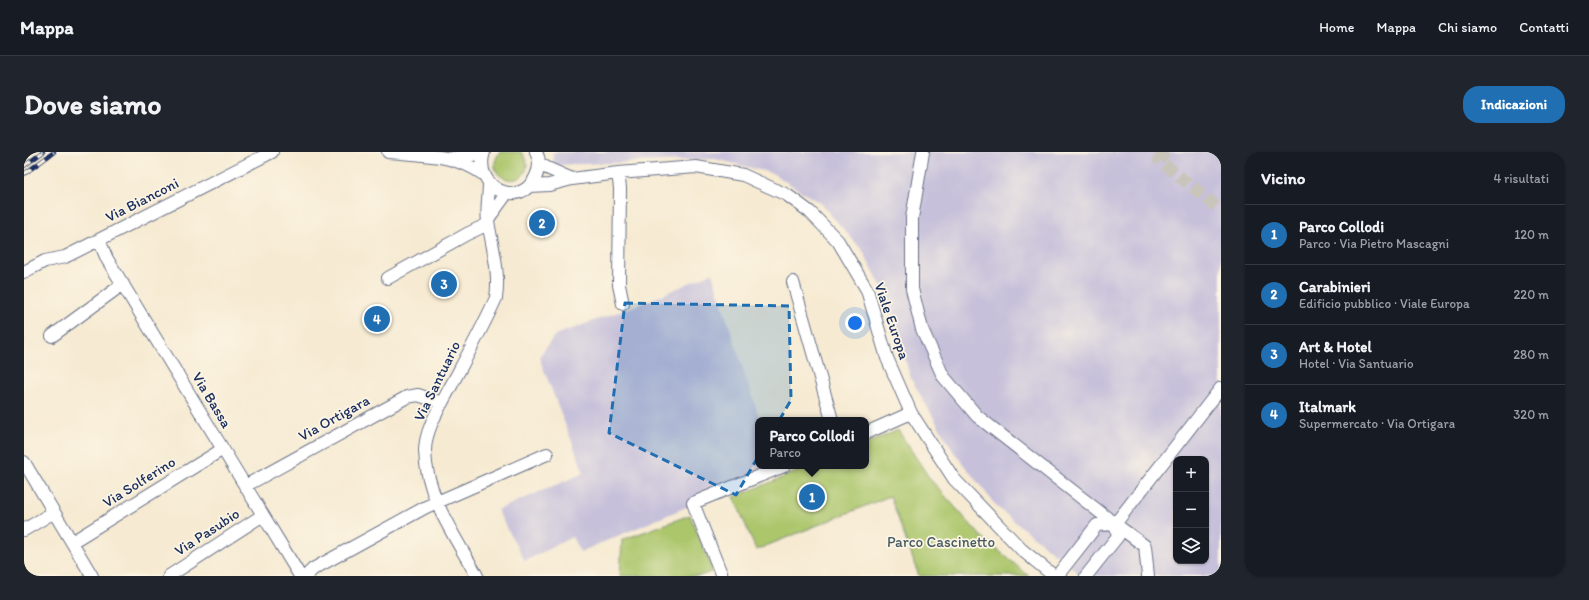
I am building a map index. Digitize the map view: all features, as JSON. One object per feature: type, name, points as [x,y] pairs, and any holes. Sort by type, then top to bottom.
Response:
[{"type":"street","name":"Via Bianconi","points":[[24,272],[45,261],[65,257],[272,152]]},
{"type":"street","points":[[388,152],[450,158],[469,156],[483,152]]},
{"type":"street","name":"Via Santuario","points":[[477,576],[437,502],[428,470],[425,450],[430,427],[496,298],[498,285],[497,262],[488,222],[486,179],[482,167],[483,152]]},
{"type":"street","points":[[923,152],[912,218],[912,289],[922,330],[943,376],[977,416],[1145,546],[1148,576]]},
{"type":"street","points":[[450,158],[475,168],[497,190],[507,193],[515,193],[529,186],[535,180],[538,172],[538,156]]},
{"type":"street","points":[[538,156],[547,168],[572,179]]},
{"type":"street","name":"Viale Europa","points":[[529,186],[549,185],[572,179],[618,173],[696,167],[743,175],[787,195],[810,212],[838,240],[867,290],[887,358],[911,413],[954,479],[1022,550],[1055,576]]},
{"type":"street","points":[[618,173],[620,188],[619,285],[623,304]]},
{"type":"street","points":[[388,278],[488,222],[507,193]]},
{"type":"street","name":"Via Bassa","points":[[99,240],[107,260],[300,576]]},
{"type":"street","points":[[793,282],[831,417]]},
{"type":"street","points":[[52,336],[123,284]]},
{"type":"street","points":[[1055,576],[1097,525],[1115,524],[1221,388]]},
{"type":"street","name":"Via Ortigara","points":[[245,486],[407,397],[418,395],[442,403]]},
{"type":"street","points":[[869,432],[911,413]]},
{"type":"street","name":"Via Solferino","points":[[72,542],[220,445]]},
{"type":"street","points":[[306,576],[313,569],[437,502],[546,454]]},
{"type":"street","points":[[24,462],[92,576]]},
{"type":"street","points":[[722,576],[693,503],[777,469]]},
{"type":"street","points":[[24,530],[54,512]]},
{"type":"street","name":"Via Pasubio","points":[[169,576],[263,515]]},
{"type":"street","points":[[1086,576],[1118,536],[1115,524]]},
{"type":"highlighted area","points":[[625,303],[789,306],[791,400],[736,495],[609,433]]},
{"type":"shaded area","points":[[553,152],[1221,152],[1221,576],[1082,576],[997,507],[953,451],[911,379],[886,295],[863,251],[821,204],[772,173],[715,159],[554,165]]},
{"type":"shaded area","points":[[712,273],[759,417],[755,417],[755,469],[770,469],[769,472],[580,552],[572,537],[525,561],[497,510],[584,473],[539,357],[555,335],[648,301]]},
{"type":"green space","points":[[500,152],[521,152],[525,157],[527,164],[524,174],[511,180],[504,178],[499,174],[495,168],[495,161]]},
{"type":"green space","name":"Parco Cascinetto","points":[[898,430],[930,479],[980,535],[1029,576],[919,576],[890,496],[756,550],[734,497],[804,469],[869,469],[869,443]]},
{"type":"green space","points":[[690,515],[713,571],[700,576],[620,576],[622,540]]},
{"type":"tunnel","points":[[1166,152],[1159,160],[1221,210]]},
{"type":"railway","points":[[24,166],[43,152]]},
{"type":"railway","points":[[24,174],[54,152]]},
{"type":"place","name":"Carabinieri","points":[[542,223]]},
{"type":"place","name":"Art & Hotel","points":[[444,284]]},
{"type":"place","name":"Italmark","points":[[377,319]]},
{"type":"place","name":"Parco Collodi","points":[[812,497]]}]
